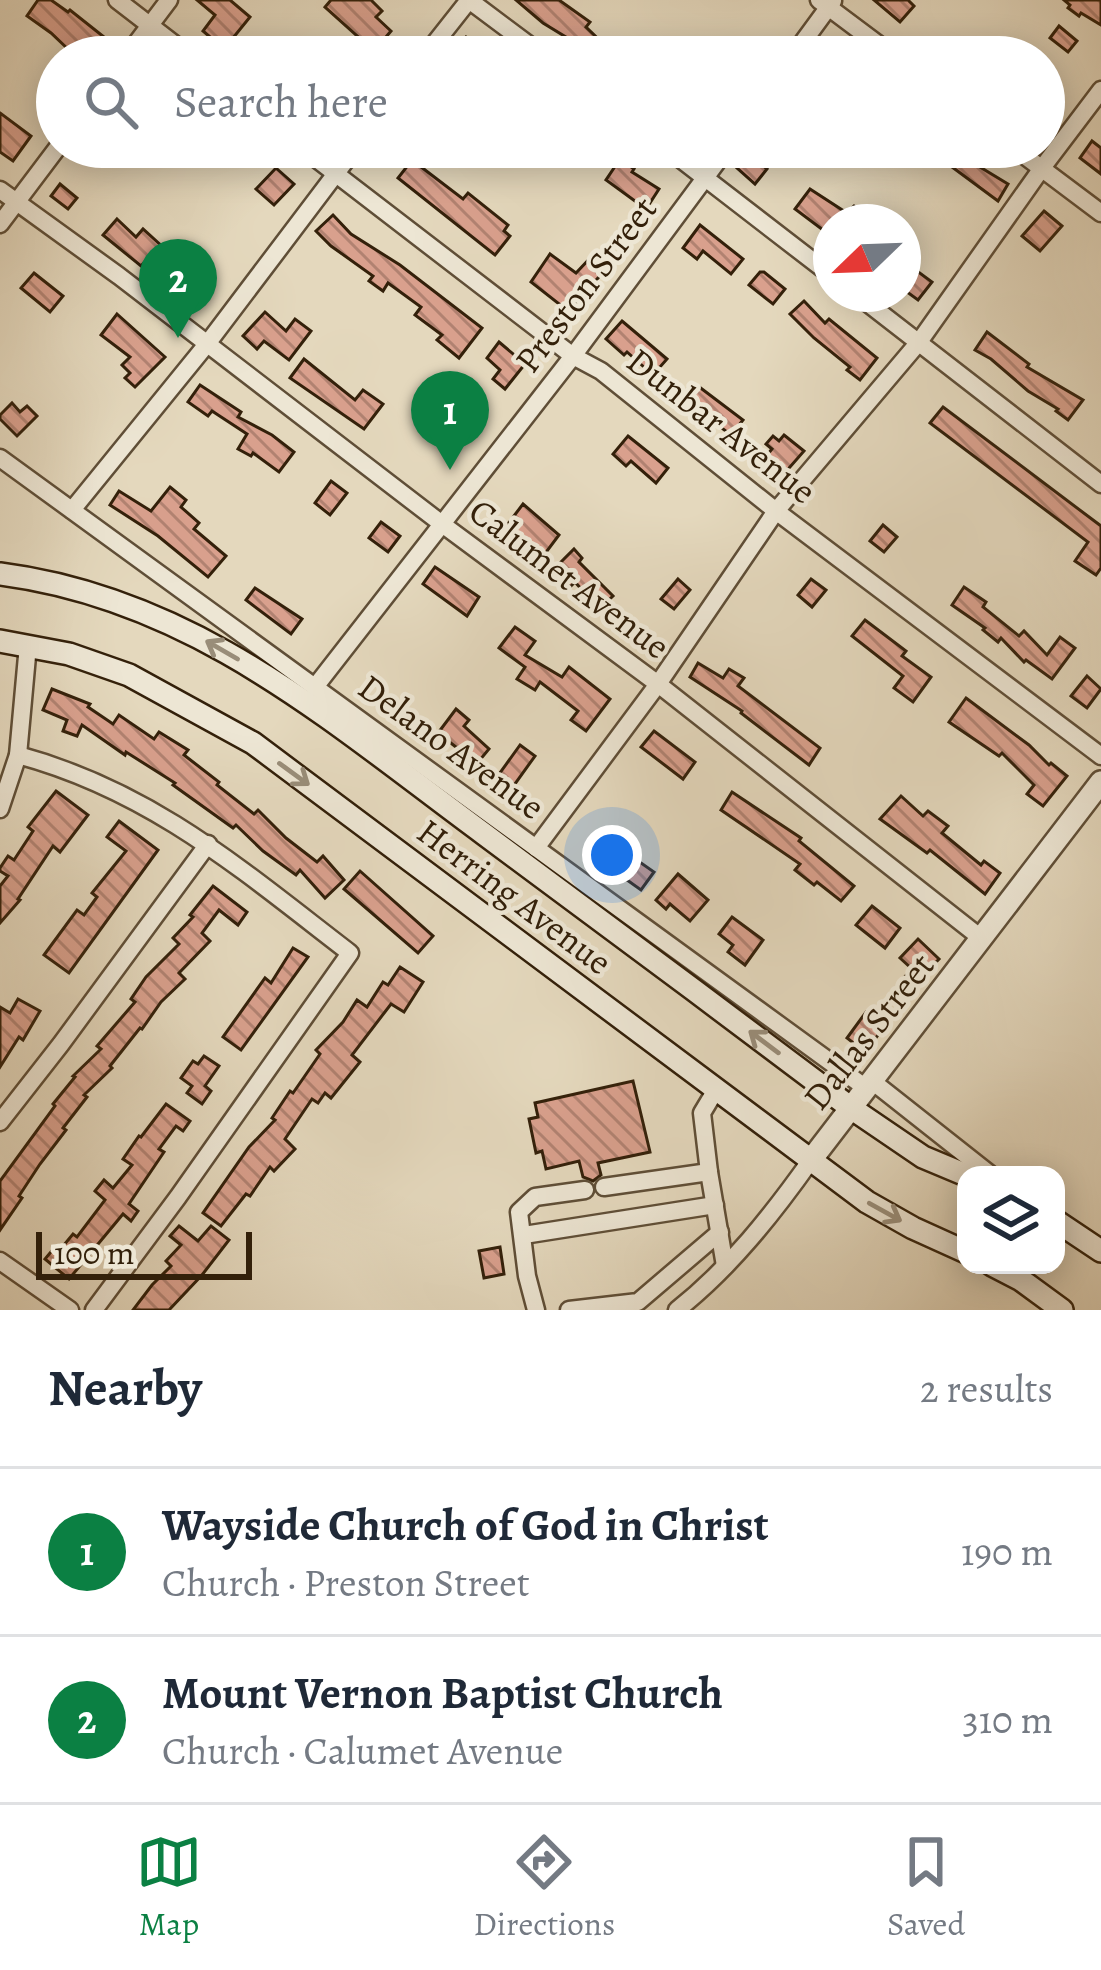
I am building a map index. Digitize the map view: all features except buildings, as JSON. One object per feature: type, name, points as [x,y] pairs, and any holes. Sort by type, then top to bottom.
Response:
[{"type":"main road","name":"Herring Avenue","points":[[0,574],[74,587],[139,608],[182,627],[292,691],[851,1108],[923,1157],[957,1171]]},
{"type":"main road","name":"Herring Avenue","points":[[0,641],[69,654],[129,675],[253,743],[867,1202],[957,1248]]},
{"type":"main road","name":"Dallas Street","points":[[812,1160],[1101,782]]},
{"type":"main road","points":[[1065,1227],[1101,1251]]},
{"type":"main road","points":[[1009,1274],[1062,1310]]},
{"type":"street","points":[[117,0],[164,36]]},
{"type":"street","points":[[142,36],[170,0]]},
{"type":"street","points":[[441,36],[469,0],[517,36]]},
{"type":"street","points":[[805,36],[827,2],[869,36]]},
{"type":"street","points":[[1065,138],[1101,90]]},
{"type":"street","points":[[0,224],[42,168]]},
{"type":"street","name":"Dunbar Avenue","points":[[327,168],[573,356],[601,371],[776,511],[1101,756]]},
{"type":"street","points":[[72,510],[342,168]]},
{"type":"street","points":[[693,168],[813,260]]},
{"type":"street","name":"Preston Street","points":[[315,687],[713,168]]},
{"type":"street","points":[[536,848],[658,684],[776,511],[919,342],[1042,168],[1101,213]]},
{"type":"street","name":"Calumet Avenue","points":[[0,190],[658,684],[981,938]]},
{"type":"street","points":[[880,312],[1101,484]]},
{"type":"street","name":"Delano Avenue","points":[[0,458],[979,1166]]},
{"type":"street","points":[[0,809],[18,755],[28,645]]},
{"type":"street","points":[[18,755],[113,788],[208,844],[350,953],[94,1310]]},
{"type":"street","points":[[0,1122],[208,844]]},
{"type":"street","points":[[717,1088],[702,1113],[725,1267]]},
{"type":"street","name":"Dallas Street","points":[[677,1310],[774,1213],[812,1160]]},
{"type":"street","points":[[536,1310],[519,1212],[535,1197],[709,1172]]},
{"type":"street","points":[[524,1235],[716,1205]]},
{"type":"street","points":[[569,1310],[638,1302],[720,1232]]},
{"type":"street","points":[[0,1261],[70,1310]]},
{"type":"place","name":"Mount Vernon Baptist Church","points":[[178,338]]},
{"type":"place","name":"Wayside Church of God in Christ","points":[[450,470]]}]
